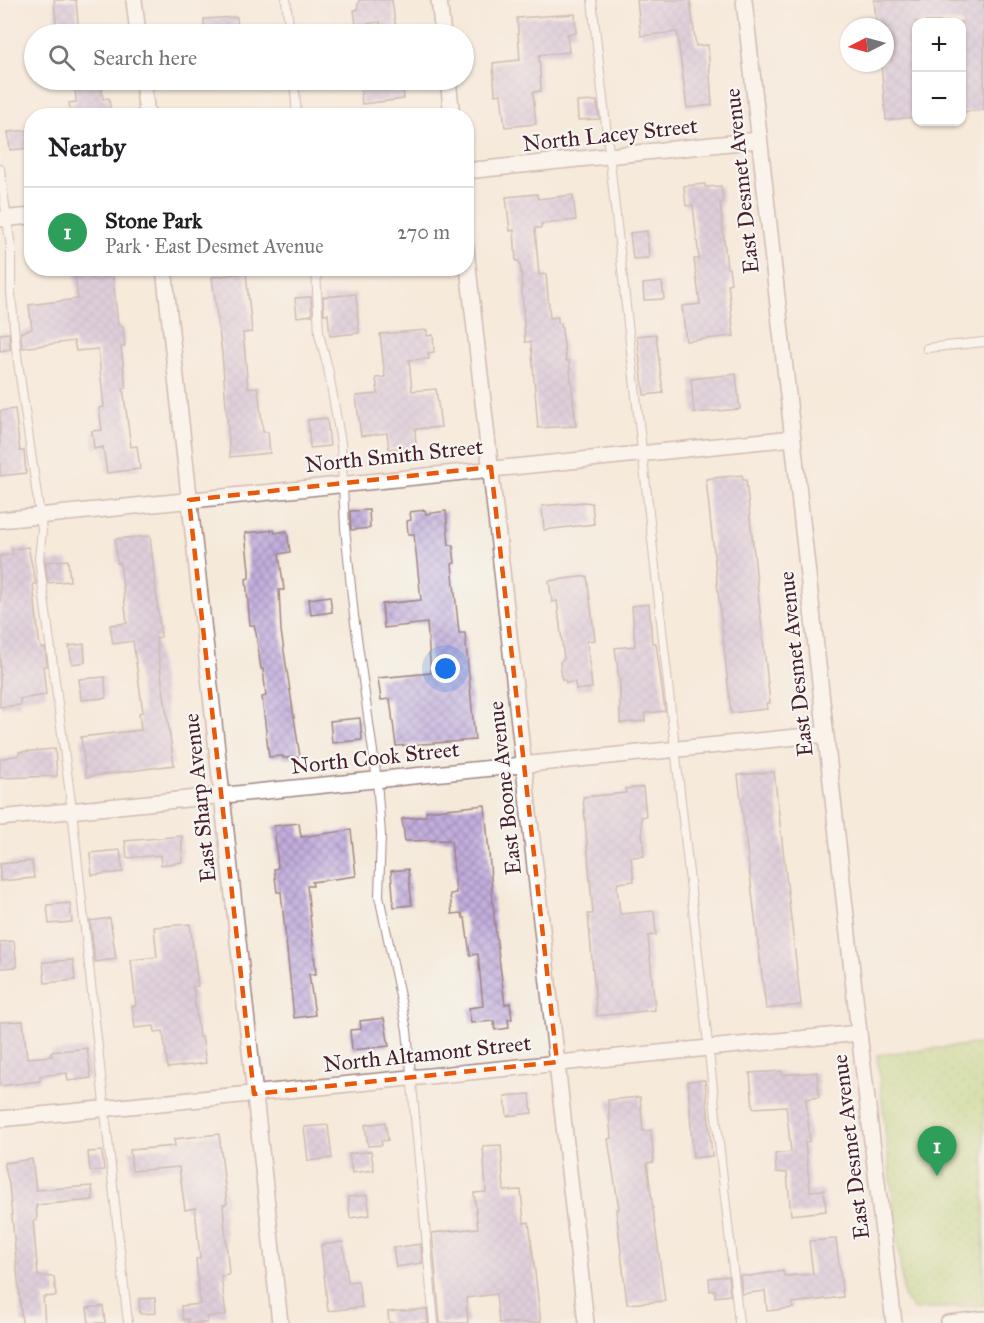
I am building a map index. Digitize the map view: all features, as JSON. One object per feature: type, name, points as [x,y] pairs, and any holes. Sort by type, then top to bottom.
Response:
[{"type":"street","points":[[134,0],[137,24]]},
{"type":"street","points":[[439,0],[442,24]]},
{"type":"street","name":"East Desmet Avenue","points":[[744,0],[859,1033],[894,1323]]},
{"type":"street","points":[[144,90],[146,108]]},
{"type":"street","points":[[449,90],[451,108]]},
{"type":"street","name":"North Lacey Street","points":[[474,170],[759,140]]},
{"type":"street","points":[[4,219],[24,217]]},
{"type":"street","name":"East Sharp Avenue","points":[[165,276],[280,1323]]},
{"type":"street","name":"East Boone Avenue","points":[[469,276],[586,1323]]},
{"type":"street","name":"North Smith Street","points":[[0,520],[491,467],[792,438]]},
{"type":"street","name":"North Cook Street","points":[[0,818],[826,734]]},
{"type":"street","name":"North Altamont Street","points":[[0,1119],[859,1033]]},
{"type":"street","points":[[948,1323],[984,1319]]},
{"type":"lane","points":[[286,0],[289,24]]},
{"type":"lane","points":[[592,0],[708,1048],[726,1188],[739,1323]]},
{"type":"lane","points":[[295,90],[296,108]]},
{"type":"lane","points":[[0,169],[16,348],[40,516],[39,559],[72,810],[128,1323]]},
{"type":"lane","points":[[316,276],[319,334],[335,405],[354,616],[377,780],[381,834],[379,896],[407,1029],[434,1323]]},
{"type":"lane","points":[[927,348],[984,342]]},
{"type":"highlighted area","points":[[491,467],[557,1062],[254,1094],[189,500]]},
{"type":"green space","points":[[984,1043],[984,1305],[914,1310],[904,1298],[877,1055]]},
{"type":"building","points":[[54,0],[76,0],[78,24],[56,24]]},
{"type":"building","points":[[359,0],[392,0],[395,24],[380,24],[380,22],[356,24],[354,10],[357,10]]},
{"type":"building","points":[[637,0],[690,0],[696,46],[708,45],[712,105],[687,108],[677,32],[641,36]]},
{"type":"building","points":[[874,0],[984,0],[984,110],[966,112],[966,18],[912,18],[912,117],[886,120],[882,72],[894,72],[894,18],[876,18]]},
{"type":"building","points":[[575,14],[576,33],[567,34],[569,52],[539,55],[541,91],[533,92],[536,124],[505,127],[501,94],[495,95],[493,63],[520,60],[517,18]]},
{"type":"building","points":[[237,17],[237,24],[204,24],[204,19]]},
{"type":"building","points":[[75,90],[102,90],[103,99],[109,98],[110,108],[70,108],[69,103],[76,102]]},
{"type":"building","points":[[361,90],[403,90],[404,99],[362,104]]},
{"type":"building","points":[[597,101],[599,119],[578,120],[577,102]]},
{"type":"building","points":[[24,131],[24,149],[10,150],[8,132]]},
{"type":"building","points":[[705,184],[705,187],[721,186],[723,202],[720,203],[727,268],[729,268],[731,283],[728,284],[734,336],[686,341],[682,306],[700,304],[694,259],[699,259],[693,205],[686,206],[684,186]]},
{"type":"building","points":[[537,194],[538,199],[573,195],[576,220],[541,224],[541,228],[535,228],[539,275],[546,274],[550,318],[558,317],[558,323],[561,323],[566,361],[569,361],[576,426],[538,428],[531,342],[525,342],[521,270],[519,261],[516,261],[514,230],[510,231],[506,197]]},
{"type":"building","points":[[647,231],[649,258],[633,259],[630,233]]},
{"type":"building","points":[[75,276],[113,276],[118,325],[123,327],[125,346],[121,347],[126,388],[123,388],[131,447],[137,446],[140,469],[107,473],[103,447],[94,449],[92,431],[102,430],[99,408],[104,407],[98,349],[76,351],[74,341],[22,348],[21,332],[32,329],[29,305],[78,299]]},
{"type":"building","points":[[246,276],[252,332],[243,333],[248,388],[258,387],[263,432],[268,432],[270,453],[230,457],[222,353],[212,277]]},
{"type":"building","points":[[662,282],[664,299],[644,300],[643,284]]},
{"type":"building","points":[[356,294],[359,333],[330,336],[328,314],[324,314],[323,297]]},
{"type":"building","points":[[311,297],[312,315],[297,317],[295,298]]},
{"type":"building","points":[[427,330],[427,336],[433,335],[434,352],[428,353],[429,359],[409,360],[412,391],[436,389],[441,427],[415,429],[416,446],[389,449],[387,433],[361,436],[356,396],[378,394],[376,378],[385,377],[380,334]]},
{"type":"building","points":[[9,333],[10,349],[0,351],[0,334]]},
{"type":"building","points":[[656,334],[663,393],[644,395],[637,336]]},
{"type":"building","points":[[736,374],[740,409],[694,413],[691,379]]},
{"type":"building","points":[[15,409],[20,451],[24,451],[26,473],[0,476],[0,411]]},
{"type":"building","points":[[327,418],[330,446],[310,448],[308,420]]},
{"type":"building","points":[[742,475],[743,480],[746,480],[770,703],[766,703],[767,709],[731,713],[706,479]]},
{"type":"building","points":[[592,503],[594,524],[544,530],[542,506]]},
{"type":"building","points":[[369,510],[370,528],[351,530],[350,511]]},
{"type":"building","points":[[425,510],[426,514],[446,511],[449,545],[453,545],[455,563],[452,564],[459,633],[465,633],[475,740],[396,746],[390,699],[381,700],[378,678],[431,673],[427,623],[384,628],[382,604],[421,600],[414,534],[408,534],[407,521],[411,520],[410,512]]},
{"type":"building","points":[[274,530],[275,533],[287,531],[290,552],[279,554],[284,590],[279,590],[281,631],[300,757],[269,757],[262,697],[266,696],[263,669],[261,669],[254,625],[250,625],[246,579],[249,578],[249,570],[245,533]]},
{"type":"building","points":[[150,536],[161,637],[156,638],[174,765],[86,777],[81,737],[141,730],[139,713],[143,712],[133,641],[113,644],[110,625],[127,623],[115,539]]},
{"type":"building","points":[[28,547],[36,584],[33,584],[39,640],[41,648],[45,648],[47,666],[43,666],[46,695],[20,699],[20,705],[0,707],[0,556],[13,554],[12,549]]},
{"type":"building","points":[[68,560],[70,581],[48,583],[45,562]]},
{"type":"building","points":[[587,576],[595,640],[587,641],[592,688],[576,690],[575,682],[566,683],[562,680],[560,662],[564,659],[557,601],[552,602],[549,581]]},
{"type":"building","points":[[330,596],[332,612],[311,615],[309,599]]},
{"type":"building","points":[[649,604],[652,643],[656,643],[665,711],[645,713],[645,721],[620,723],[620,686],[615,648],[635,646],[632,606]]},
{"type":"building","points":[[84,644],[85,662],[72,664],[69,646]]},
{"type":"building","points":[[105,677],[106,698],[81,700],[79,679]]},
{"type":"building","points":[[360,718],[362,740],[332,743],[330,721]]},
{"type":"building","points":[[55,749],[57,776],[0,778],[0,759],[19,755],[19,752]]},
{"type":"building","points":[[774,772],[801,1005],[766,1009],[738,775]]},
{"type":"building","points":[[643,787],[646,816],[641,817],[644,856],[631,857],[634,881],[618,883],[617,887],[620,914],[654,911],[656,935],[648,936],[655,1010],[597,1016],[588,914],[593,914],[583,797],[626,793],[625,789]]},
{"type":"building","points":[[485,805],[495,927],[505,1004],[510,1003],[512,1019],[508,1019],[509,1028],[495,1030],[494,1021],[471,1023],[469,1008],[483,1006],[478,954],[470,955],[465,918],[462,913],[452,914],[450,894],[456,893],[451,840],[405,841],[402,819],[426,816],[426,811]]},
{"type":"building","points":[[299,823],[301,837],[351,830],[356,876],[312,882],[313,886],[307,886],[316,974],[309,974],[315,1015],[294,1018],[281,892],[277,892],[274,869],[278,868],[274,826]]},
{"type":"building","points":[[182,836],[182,862],[161,865],[160,855],[127,858],[125,841]]},
{"type":"building","points":[[120,850],[123,872],[92,875],[90,853]]},
{"type":"building","points":[[32,861],[34,878],[0,881],[0,864]]},
{"type":"building","points":[[408,869],[412,905],[394,907],[391,871]]},
{"type":"building","points":[[70,903],[72,922],[49,924],[47,905]]},
{"type":"building","points":[[110,918],[116,959],[95,962],[90,921]]},
{"type":"building","points":[[190,924],[198,986],[193,986],[199,1037],[202,1037],[206,1063],[168,1068],[163,1031],[155,1032],[154,1026],[135,1028],[132,1006],[136,1006],[131,960],[157,957],[154,927]]},
{"type":"building","points":[[14,941],[17,967],[0,968],[0,942]]},
{"type":"building","points":[[73,960],[75,980],[45,983],[43,962]]},
{"type":"building","points":[[384,1018],[389,1046],[352,1050],[350,1030],[361,1029],[360,1021]]},
{"type":"building","points":[[23,1021],[27,1058],[52,1056],[51,1052],[87,1048],[91,1078],[68,1081],[67,1073],[40,1076],[40,1081],[0,1086],[0,1022]]},
{"type":"building","points":[[782,1071],[782,1075],[817,1072],[819,1097],[806,1099],[810,1141],[805,1142],[810,1191],[824,1190],[826,1211],[791,1215],[787,1173],[776,1172],[775,1154],[791,1152],[786,1106],[753,1108],[750,1073]]},
{"type":"building","points":[[705,1080],[712,1156],[693,1158],[688,1081]]},
{"type":"building","points":[[530,1094],[532,1113],[507,1116],[505,1096]]},
{"type":"building","points":[[640,1097],[643,1131],[651,1130],[654,1162],[647,1163],[665,1301],[627,1304],[616,1209],[619,1209],[608,1139],[611,1138],[608,1100]]},
{"type":"building","points":[[385,1122],[388,1140],[381,1141],[382,1145],[368,1146],[365,1125]]},
{"type":"building","points":[[328,1125],[332,1158],[308,1161],[304,1127]]},
{"type":"building","points":[[219,1134],[227,1204],[223,1205],[229,1275],[221,1276],[226,1315],[207,1317],[207,1323],[188,1323],[188,1319],[183,1320],[181,1306],[200,1304],[196,1259],[200,1259],[195,1208],[185,1210],[179,1167],[132,1171],[130,1150],[175,1146],[174,1139]]},
{"type":"building","points":[[501,1145],[504,1191],[521,1190],[524,1223],[529,1222],[541,1323],[499,1323],[496,1294],[466,1298],[468,1323],[440,1323],[432,1233],[478,1228],[474,1193],[486,1192],[483,1146]]},
{"type":"building","points":[[102,1151],[104,1170],[90,1171],[88,1152]]},
{"type":"building","points":[[371,1151],[374,1170],[352,1173],[349,1154]]},
{"type":"building","points":[[32,1159],[36,1190],[92,1186],[93,1200],[36,1205],[37,1220],[33,1221],[38,1276],[54,1277],[56,1296],[43,1297],[45,1323],[22,1323],[9,1184],[4,1163]]},
{"type":"building","points":[[367,1195],[370,1215],[350,1218],[348,1197]]},
{"type":"building","points":[[836,1239],[843,1297],[793,1303],[793,1308],[767,1311],[765,1291],[742,1294],[740,1275],[749,1276],[783,1271],[784,1276],[813,1274],[809,1241]]},
{"type":"building","points":[[343,1242],[348,1282],[358,1281],[362,1307],[328,1311],[321,1245]]},
{"type":"building","points":[[421,1244],[422,1263],[396,1267],[393,1248]]},
{"type":"building","points":[[728,1276],[730,1295],[715,1297],[715,1290],[710,1291],[709,1278]]},
{"type":"building","points":[[155,1298],[156,1313],[140,1314],[139,1299]]},
{"type":"building","points":[[103,1306],[105,1323],[89,1323],[87,1308]]},
{"type":"building","points":[[427,1309],[428,1323],[389,1323],[388,1312]]},
{"type":"place","name":"Stone Park","points":[[937,1176]]}]
